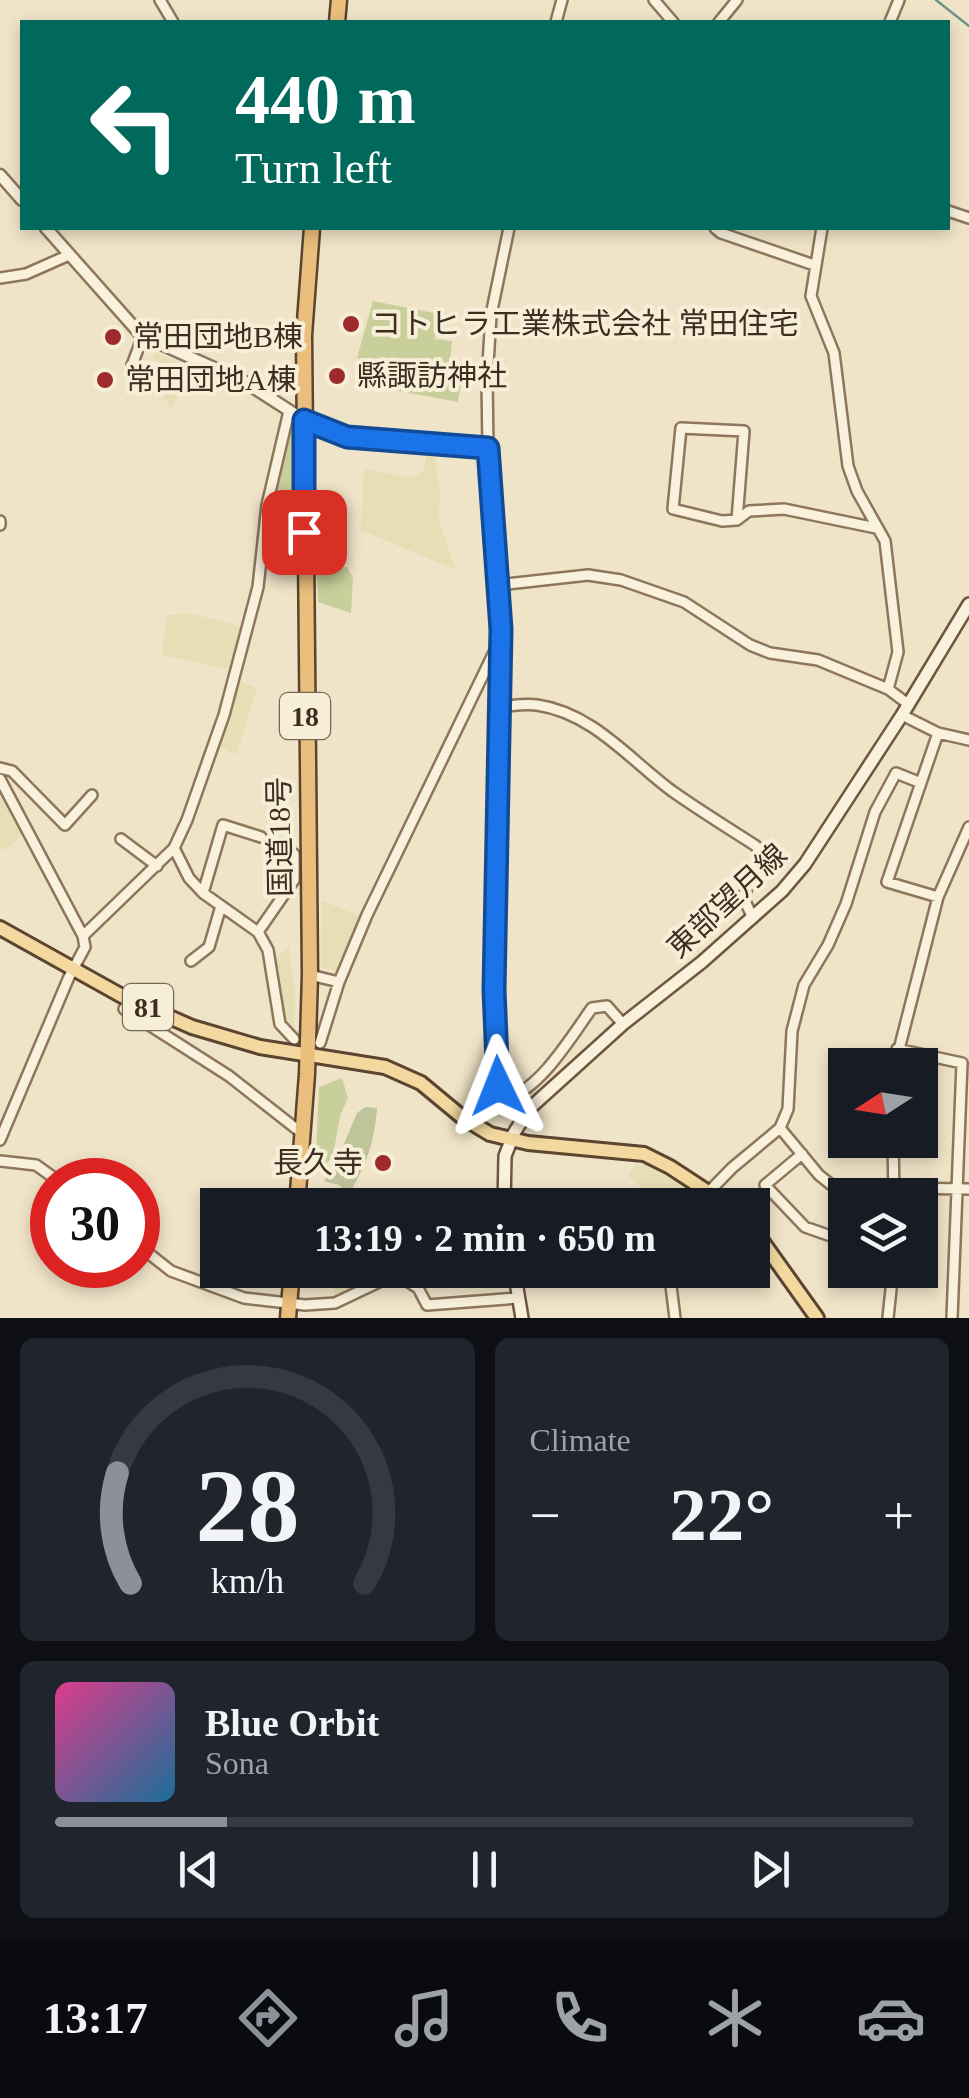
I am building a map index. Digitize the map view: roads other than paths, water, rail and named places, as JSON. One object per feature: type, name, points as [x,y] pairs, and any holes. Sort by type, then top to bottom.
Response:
[{"type":"highway","name":"国道18号","points":[[298,1188],[310,975],[304,335],[312,230]]},
{"type":"main road","name":"東部望月線","points":[[504,1188],[510,1140],[538,1099],[753,918],[805,864],[969,604]]},
{"type":"main road","name":"81","points":[[0,928],[170,1018],[231,1040],[377,1065],[431,1090],[468,1122],[510,1140],[644,1154],[703,1188]]},
{"type":"main road","points":[[770,1252],[817,1318]]},
{"type":"main road","points":[[517,1288],[522,1318]]},
{"type":"street","points":[[654,0],[671,20]]},
{"type":"street","points":[[721,20],[737,0]]},
{"type":"street","points":[[0,175],[20,198]]},
{"type":"street","points":[[48,230],[142,336],[244,382],[304,420],[347,437],[488,448]]},
{"type":"street","points":[[509,230],[492,315],[487,380],[498,586],[500,841],[494,990],[500,1092],[508,1097],[522,1092],[549,1067],[592,1008],[607,1006],[623,1024]]},
{"type":"street","points":[[717,230],[814,265]]},
{"type":"street","points":[[822,230],[810,296],[834,353],[848,466],[885,541],[898,652],[888,689]]},
{"type":"street","points":[[0,279],[26,274],[69,255]]},
{"type":"street","points":[[142,336],[132,365],[133,376],[150,387]]},
{"type":"street","points":[[84,936],[174,848],[187,820],[236,674],[258,587],[267,504],[289,411]]},
{"type":"street","points":[[737,520],[744,432],[681,428],[673,508],[722,521],[737,520],[748,511],[784,509],[877,528]]},
{"type":"street","points":[[498,586],[588,575],[621,580],[684,602],[750,645],[770,653],[818,660],[888,689],[905,710],[938,733],[969,740]]},
{"type":"street","points":[[320,1043],[339,982],[409,824],[499,642]]},
{"type":"street","points":[[499,707],[536,705],[557,710],[593,728],[622,746],[669,788],[756,846],[763,860],[743,898],[753,918]]},
{"type":"street","points":[[938,733],[887,882],[938,896]]},
{"type":"street","points":[[0,768],[12,770],[65,825],[92,795]]},
{"type":"street","points":[[711,1188],[780,1128],[788,1109],[792,1031],[804,986],[828,946],[846,904],[874,812],[896,772],[922,783]]},
{"type":"street","points":[[0,778],[84,936],[85,947],[0,1140]]},
{"type":"street","points":[[203,894],[223,826],[261,837]]},
{"type":"street","points":[[898,1048],[938,896],[968,834]]},
{"type":"street","points":[[121,839],[157,866]]},
{"type":"street","points":[[174,848],[189,878],[203,894],[258,932],[268,950],[280,1024],[294,1039]]},
{"type":"street","points":[[258,932],[294,880],[294,854]]},
{"type":"street","points":[[191,961],[208,946],[221,906]]},
{"type":"street","points":[[310,975],[339,982]]},
{"type":"street","points":[[130,998],[124,1008],[228,1076],[302,1134]]},
{"type":"street","points":[[163,1034],[170,1018]]},
{"type":"street","points":[[938,1058],[962,1062],[966,1073],[964,1189],[952,1318]]},
{"type":"street","points":[[780,1128],[828,1181]]},
{"type":"street","points":[[802,1154],[765,1185],[805,1228],[828,1235]]},
{"type":"street","points":[[0,1161],[30,1164]]},
{"type":"street","points":[[938,1190],[964,1189]]},
{"type":"street","points":[[160,1261],[178,1274],[289,1310],[335,1302],[396,1274],[418,1288],[427,1304],[518,1298]]},
{"type":"street","points":[[671,1288],[675,1318]]},
{"type":"street","points":[[888,1318],[891,1288]]},
{"type":"waterway","points":[[936,0],[969,26]]},
{"type":"place","name":"コトヒラ工業株式会社 常田住宅","points":[[351,324]]},
{"type":"place","name":"常田団地B棟","points":[[113,337]]},
{"type":"place","name":"縣諏訪神社","points":[[337,376]]},
{"type":"place","name":"常田団地A棟","points":[[105,380]]},
{"type":"place","name":"長久寺","points":[[383,1163]]}]
